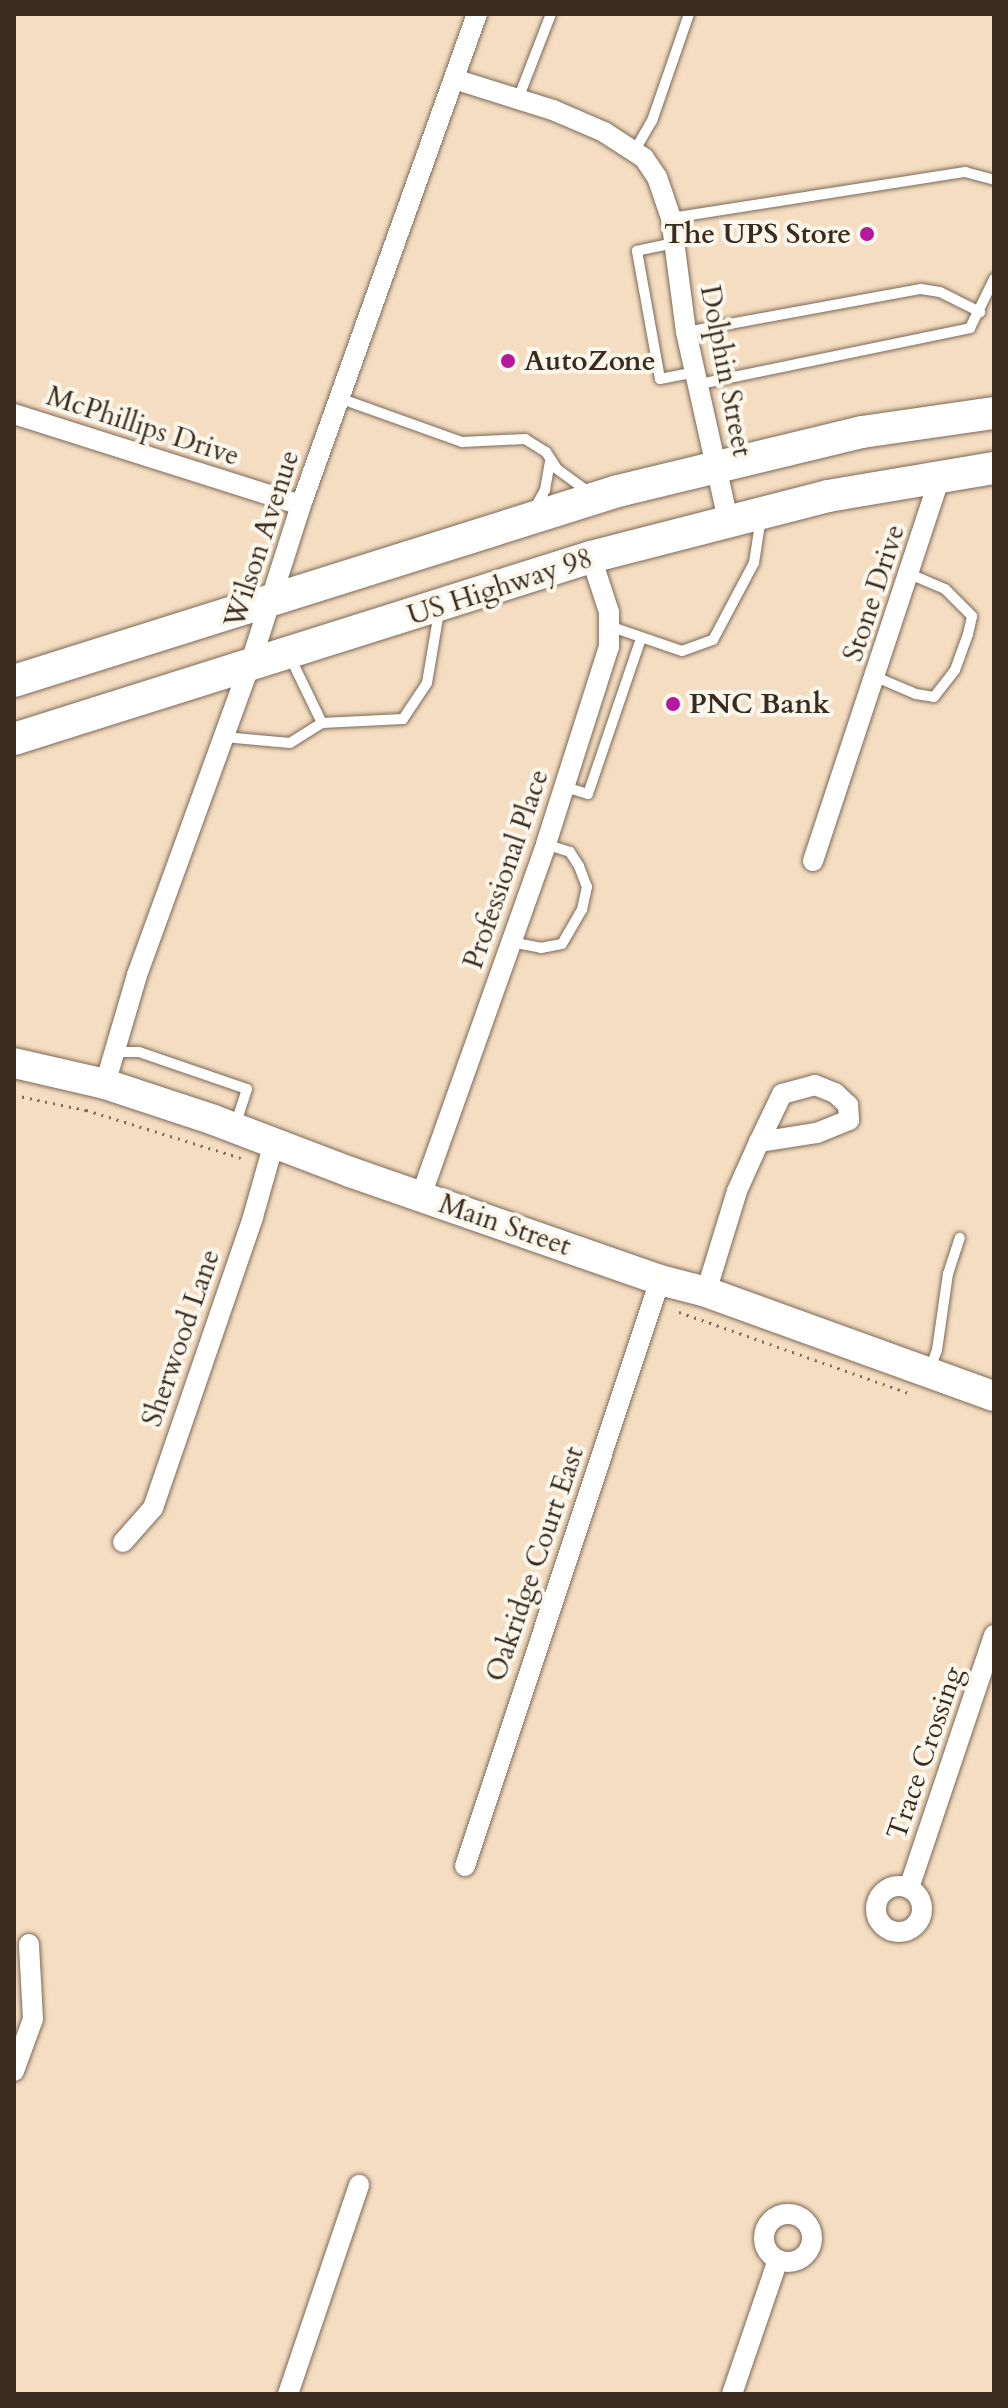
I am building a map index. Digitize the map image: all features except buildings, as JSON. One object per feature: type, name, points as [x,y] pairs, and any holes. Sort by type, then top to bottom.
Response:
[{"type":"main road","name":"US Highway 98","points":[[14,681],[600,497],[717,465],[862,432],[994,413]]},
{"type":"main road","name":"US Highway 98","points":[[14,739],[249,668],[591,557],[828,496],[994,468]]},
{"type":"main road","name":"Main Street","points":[[14,1063],[105,1084],[235,1128],[994,1396]]},
{"type":"street","name":"Wilson Avenue","points":[[105,1084],[137,975],[249,668],[267,603],[301,505],[477,14]]},
{"type":"street","name":"Dolphin Street","points":[[454,79],[518,99],[604,132],[635,150],[657,177],[671,218],[686,332],[728,520]]},
{"type":"street","name":"McPhillips Drive","points":[[14,414],[301,505]]},
{"type":"street","name":"Stone Drive","points":[[813,861],[940,477]]},
{"type":"street","name":"Professional Place","points":[[421,1196],[546,844],[609,647],[609,612],[591,557]]},
{"type":"street","points":[[706,1292],[737,1191],[759,1142]]},
{"type":"street","name":"Sherwood Lane","points":[[123,1542],[153,1508],[253,1217],[274,1143]]},
{"type":"street","name":"Oakridge Court East","points":[[465,1866],[660,1280]]},
{"type":"street","name":"Trace Crossing","points":[[909,1888],[994,1635]]},
{"type":"street","points":[[14,2071],[33,2019],[29,1944]]},
{"type":"street","points":[[288,2394],[359,2185]]},
{"type":"street","points":[[732,2394],[778,2260]]},
{"type":"lane","points":[[518,99],[551,14]]},
{"type":"lane","points":[[635,150],[652,121],[689,14]]},
{"type":"lane","points":[[671,218],[965,172],[994,180]]},
{"type":"lane","points":[[674,243],[637,251],[660,379],[698,378],[951,334],[970,328],[994,279]]},
{"type":"lane","points":[[686,332],[921,289],[940,292],[980,312]]},
{"type":"lane","points":[[339,398],[462,442],[525,439],[546,452],[550,461],[600,497]]},
{"type":"lane","points":[[528,520],[545,490],[550,461]]},
{"type":"lane","points":[[609,626],[682,651],[713,640],[754,563],[762,512]]},
{"type":"lane","points":[[876,677],[916,694],[934,697],[955,670],[968,634],[972,616],[945,589],[910,574]]},
{"type":"lane","points":[[224,737],[290,743],[322,723],[403,719],[427,683],[440,606]]},
{"type":"lane","points":[[565,787],[588,794],[641,638]]},
{"type":"lane","points":[[289,655],[322,723]]},
{"type":"lane","points":[[511,942],[541,948],[562,944],[582,910],[587,887],[579,866],[570,852],[546,844]]},
{"type":"lane","points":[[114,1052],[139,1052],[247,1089],[235,1128]]},
{"type":"lane","points":[[929,1373],[937,1350],[948,1274],[960,1238]]},
{"type":"place","name":"The UPS Store","points":[[867,234]]},
{"type":"place","name":"AutoZone","points":[[508,361]]},
{"type":"place","name":"PNC Bank","points":[[673,704]]}]
